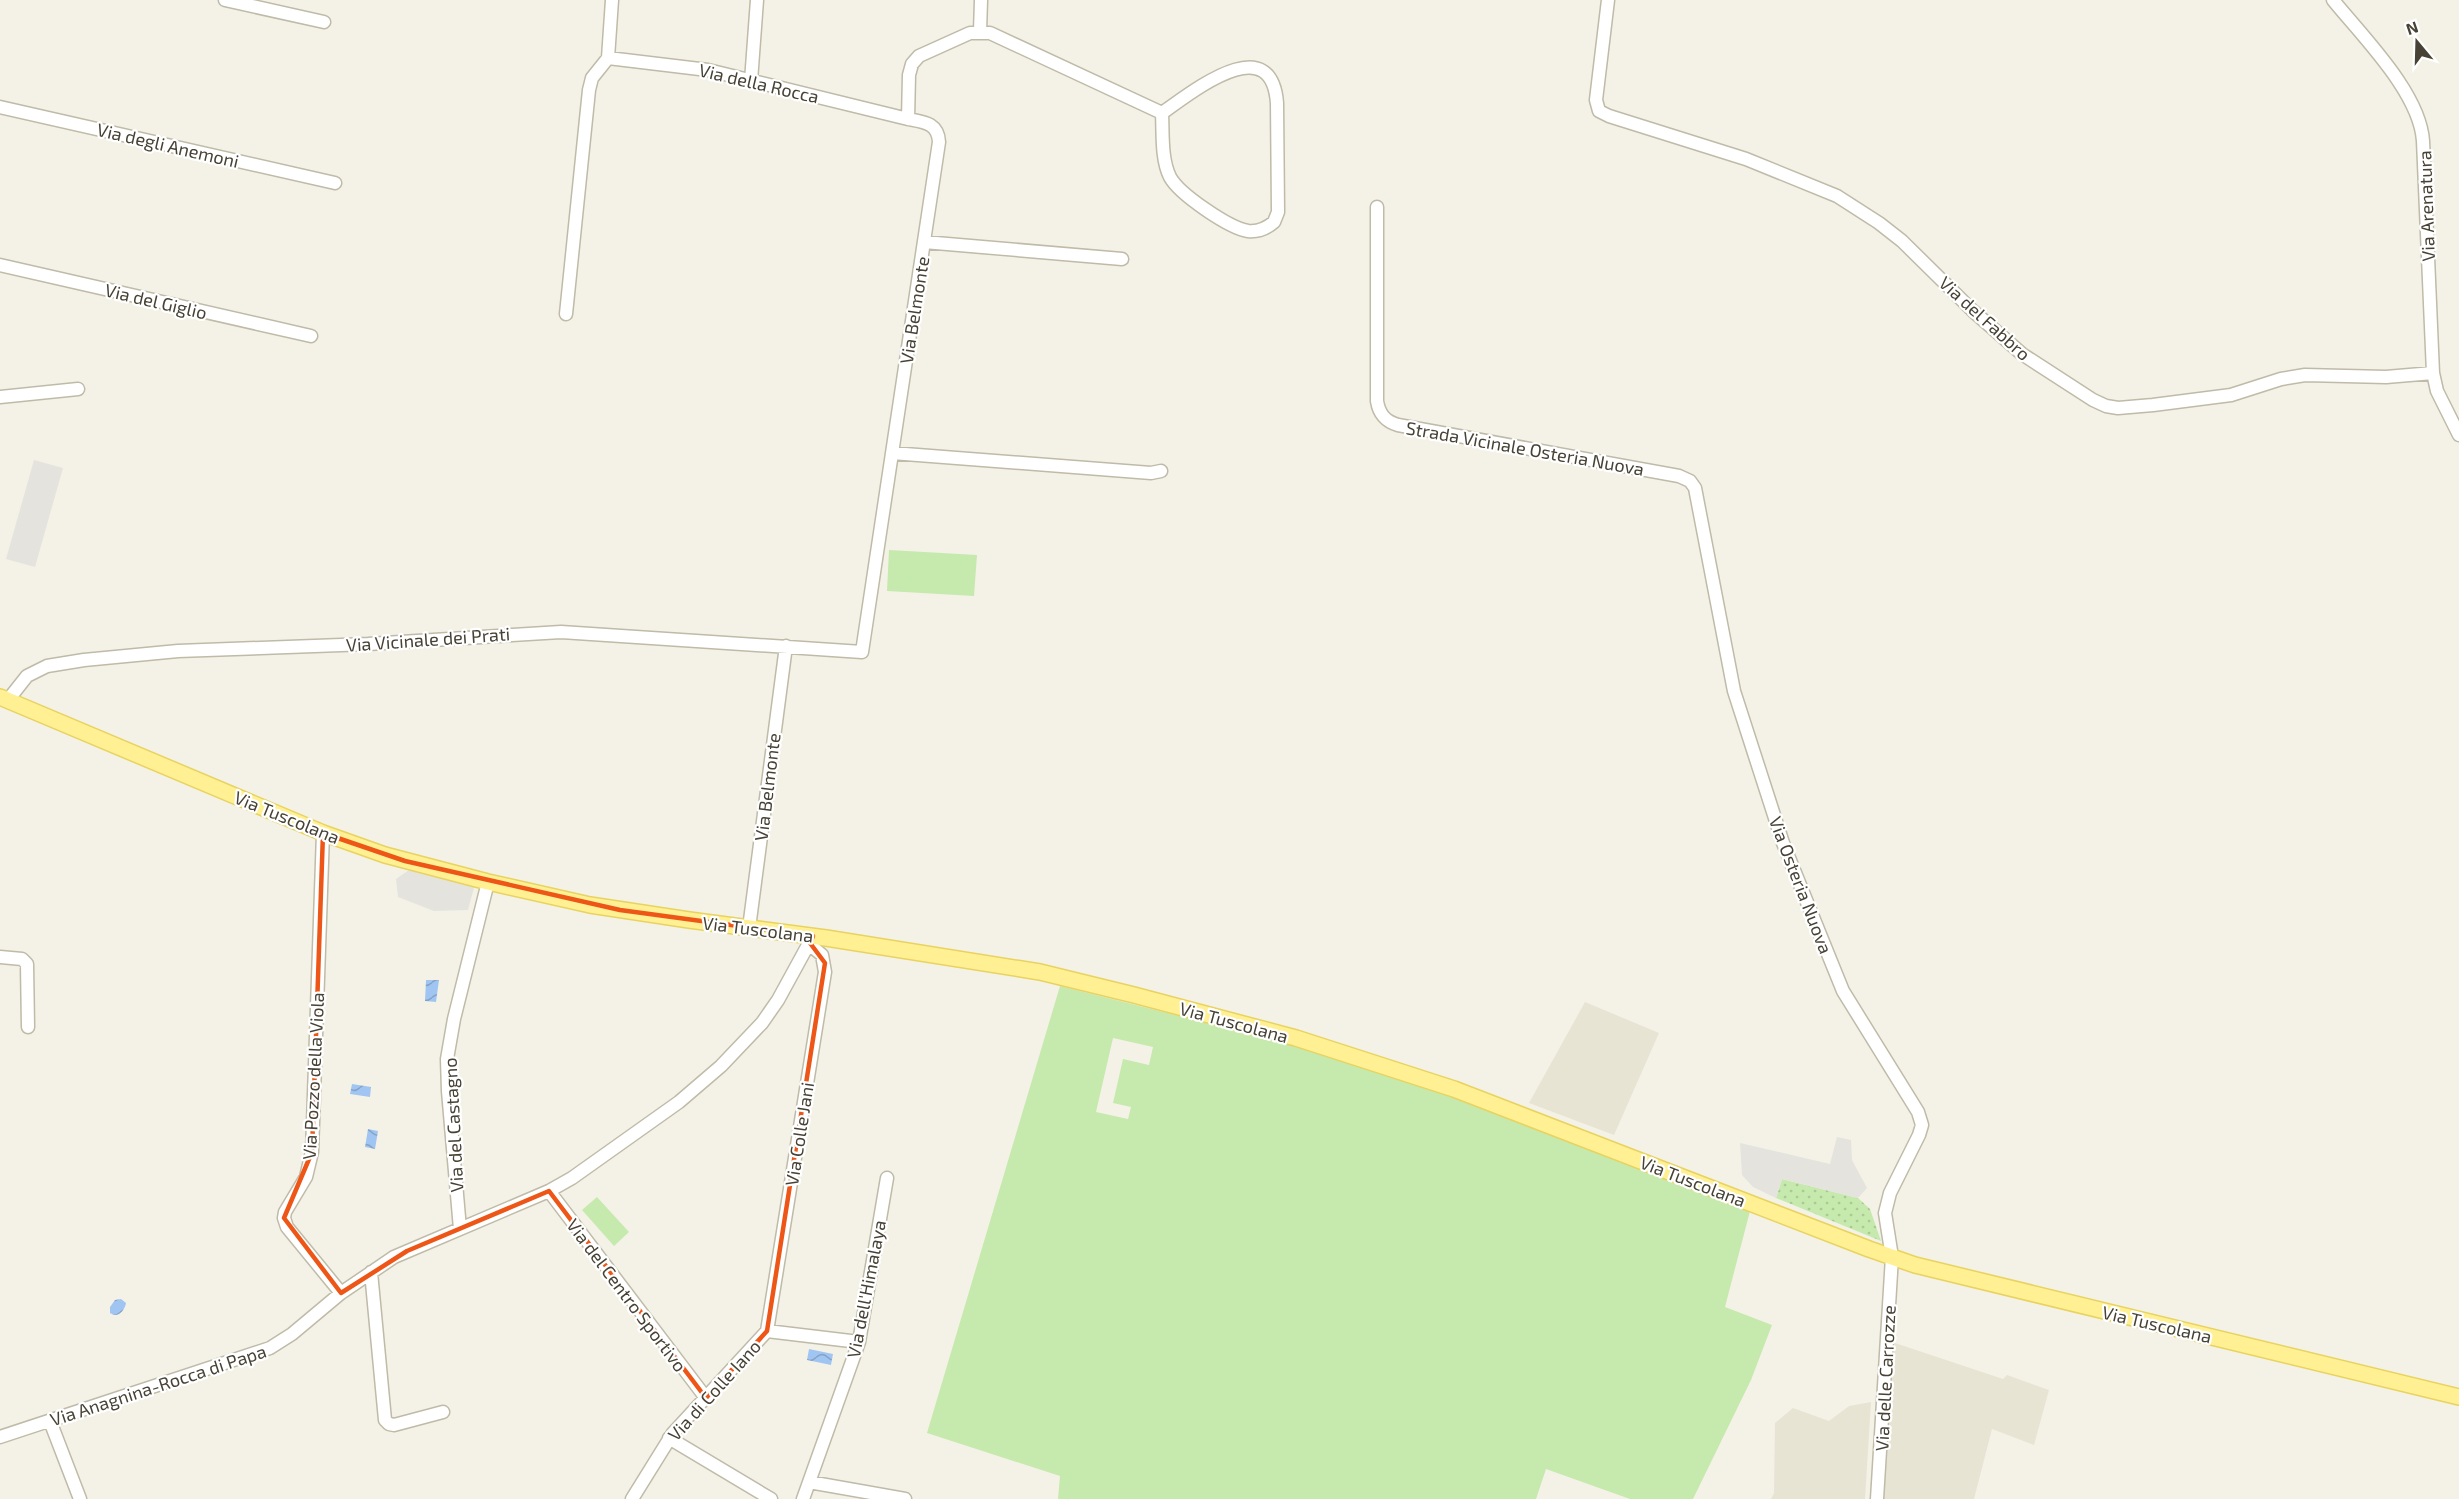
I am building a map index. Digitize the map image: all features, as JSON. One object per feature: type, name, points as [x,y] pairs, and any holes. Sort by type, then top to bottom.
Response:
[{"type":"main road","name":"Via Tuscolana","points":[[4,699],[375,852],[488,882],[597,906],[749,928],[811,940],[1040,972],[1296,1038],[1454,1089],[1892,1257],[1986,1283],[2459,1397]]},
{"type":"street","points":[[225,0],[324,22]]},
{"type":"street","points":[[566,314],[589,90],[592,78],[608,58],[612,0]]},
{"type":"street","points":[[751,81],[757,0]]},
{"type":"street","points":[[980,32],[981,0]]},
{"type":"street","name":"Via del Fabbro","points":[[1608,0],[1596,100],[1599,111],[1766,166],[1842,199],[1902,241],[1973,311],[2017,350],[2093,400],[2106,406],[2143,406],[2231,395],[2305,375],[2386,377],[2433,373]]},
{"type":"street","name":"Via Arenatura","points":[[2333,0],[2404,89],[2416,111],[2421,128],[2433,373],[2440,399],[2459,435]]},
{"type":"street","points":[[908,119],[909,75],[914,61],[924,52],[970,33],[980,32],[990,33],[1162,113]]},
{"type":"street","name":"Via della Rocca","points":[[608,58],[703,69],[908,119]]},
{"type":"street","points":[[1247,68],[1265,74],[1277,99],[1278,212],[1274,222],[1258,230],[1244,230],[1209,211],[1180,190],[1171,179],[1165,163],[1162,113],[1227,71],[1247,68]]},
{"type":"street","name":"Via degli Anemoni","points":[[0,107],[335,183]]},
{"type":"street","name":"Via Belmonte","points":[[862,652],[939,137],[931,124],[908,119]]},
{"type":"street","name":"Strada Vicinale Osteria Nuova","points":[[1377,207],[1377,401],[1385,418],[1398,425],[1679,477],[1690,481],[1695,488]]},
{"type":"street","points":[[924,242],[1122,260]]},
{"type":"street","name":"Via del Giglio","points":[[0,265],[311,336]]},
{"type":"street","points":[[0,398],[78,389]]},
{"type":"street","points":[[892,453],[1151,473],[1161,471]]},
{"type":"street","name":"Via Osteria Nuova","points":[[1695,488],[1734,691],[1783,843],[1843,991],[1921,1120],[1921,1132],[1890,1193],[1885,1213],[1885,1228],[1892,1257]]},
{"type":"street","name":"Via Vicinale dei Prati","points":[[4,699],[27,676],[47,666],[161,652],[368,644],[561,632],[862,652]]},
{"type":"street","name":"Via Belmonte","points":[[749,928],[786,646]]},
{"type":"street","name":"Via Pozzo della Viola","points":[[323,832],[312,1152],[306,1177],[286,1209],[284,1218],[287,1227],[341,1293]]},
{"type":"street","name":"Via del Castagno","points":[[460,1228],[447,1091],[448,1052],[488,882]]},
{"type":"street","name":"Via Anagnina-Rocca di Papa","points":[[0,1437],[270,1348],[292,1335],[341,1293],[407,1251],[549,1191],[572,1178],[679,1102],[721,1066],[767,1017],[811,940]]},
{"type":"street","name":"Via Colle Jani","points":[[767,1331],[825,972],[822,955],[811,940]]},
{"type":"street","points":[[0,957],[22,959],[27,964],[28,1027]]},
{"type":"street","name":"Via dell'Himalaya","points":[[803,1499],[860,1342],[886,1178]]},
{"type":"street","name":"Via del Centro Sportivo","points":[[549,1191],[706,1398]]},
{"type":"street","name":"Via delle Carrozze","points":[[1877,1499],[1892,1257]]},
{"type":"street","points":[[371,1272],[385,1420],[394,1425],[443,1412]]},
{"type":"street","name":"Via di Colle Iano","points":[[632,1499],[669,1438],[767,1331],[860,1342]]},
{"type":"street","points":[[50,1421],[80,1499]]},
{"type":"street","points":[[669,1438],[771,1499]]},
{"type":"street","points":[[809,1482],[905,1499]]},
{"type":"highlighted area","points":[[323,833],[405,861],[620,910],[813,936],[810,943],[825,963],[767,1331],[706,1398],[549,1191],[407,1251],[341,1293],[284,1218],[312,1152]]},
{"type":"shaded area","points":[[34,460],[63,468],[35,567],[6,559]]},
{"type":"shaded area","points":[[412,868],[475,884],[468,910],[434,911],[398,897],[396,879]]},
{"type":"shaded area","points":[[1585,1002],[1659,1033],[1614,1135],[1529,1103]]},
{"type":"shaded area","points":[[1837,1137],[1851,1140],[1852,1160],[1867,1188],[1858,1198],[1782,1179],[1776,1198],[1753,1187],[1742,1175],[1740,1143],[1830,1164]]},
{"type":"shaded area","points":[[1892,1342],[2003,1379],[2007,1375],[2049,1390],[2034,1445],[1992,1429],[1974,1499],[1883,1499]]},
{"type":"shaded area","points":[[1871,1402],[1865,1499],[1771,1499],[1774,1493],[1775,1423],[1793,1408],[1829,1421],[1849,1406]]},
{"type":"green space","points":[[889,550],[977,555],[974,596],[887,591]]},
{"type":"green space","points":[[1060,986],[1291,1044],[1447,1095],[1750,1211],[1725,1307],[1772,1325],[1751,1380],[1693,1499],[1630,1499],[1546,1469],[1536,1499],[1058,1499],[1060,1476],[927,1433]],"holes":[[[1113,1038],[1153,1047],[1149,1065],[1123,1059],[1113,1103],[1131,1107],[1128,1119],[1096,1112]]]},
{"type":"green space","points":[[1782,1179],[1858,1198],[1870,1209],[1881,1241],[1776,1198]]},
{"type":"green space","points":[[597,1197],[629,1232],[614,1246],[582,1210]]},
{"type":"water","points":[[426,980],[439,980],[436,1002],[425,1001]]},
{"type":"water","points":[[352,1084],[371,1087],[370,1097],[350,1094]]},
{"type":"water","points":[[368,1129],[378,1131],[375,1149],[365,1147]]},
{"type":"water","points":[[121,1299],[126,1303],[122,1312],[116,1315],[110,1313],[110,1307],[115,1300]]},
{"type":"water","points":[[809,1349],[833,1354],[831,1365],[807,1360]]}]
